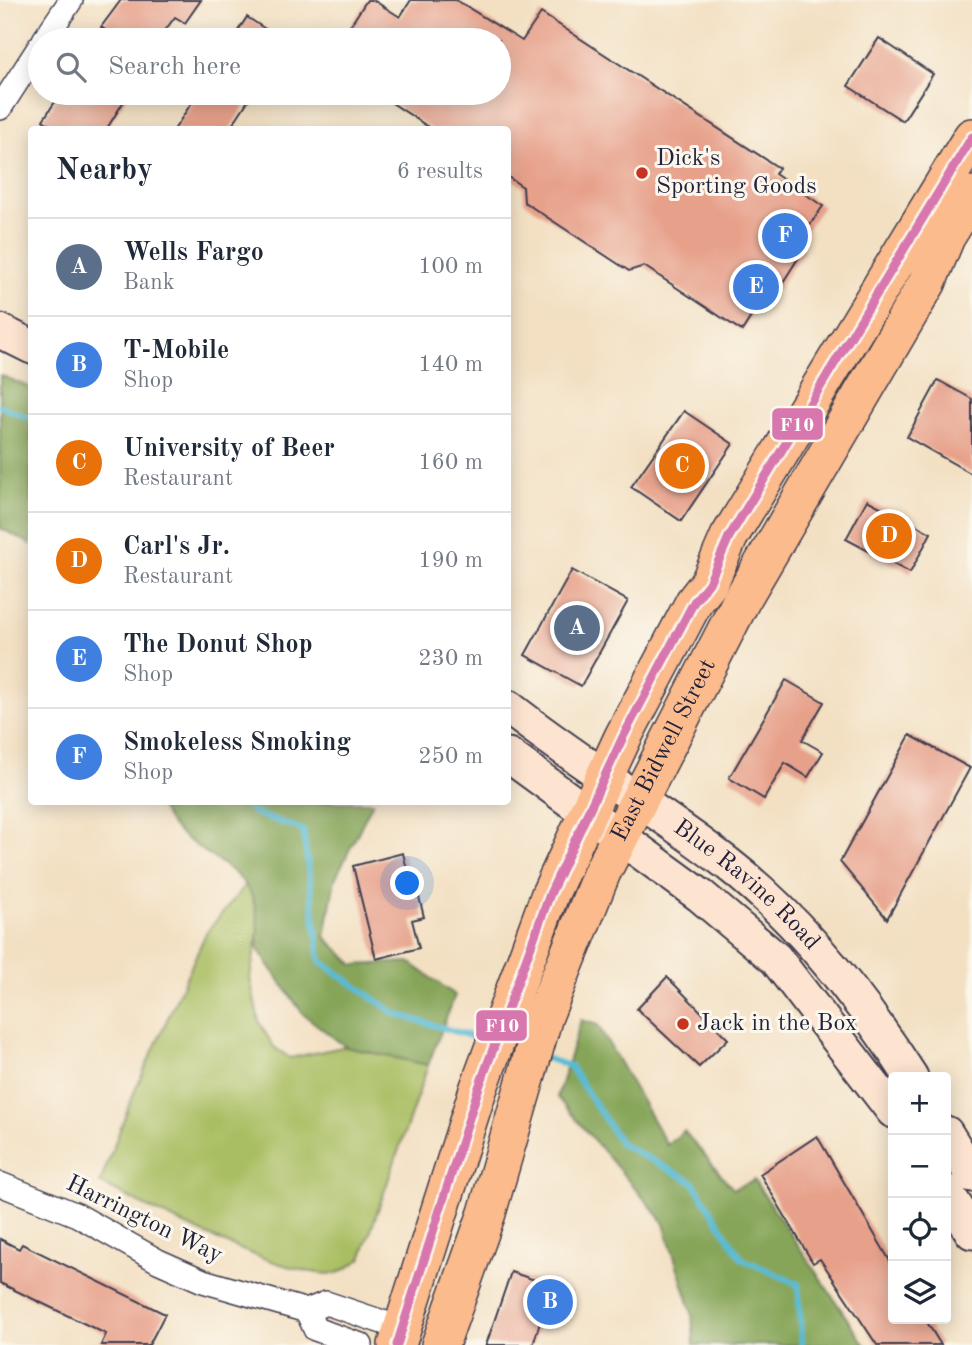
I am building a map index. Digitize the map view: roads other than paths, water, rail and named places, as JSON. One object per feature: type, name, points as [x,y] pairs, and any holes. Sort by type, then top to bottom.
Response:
[{"type":"main road","name":"East Bidwell Street","points":[[408,1341],[425,1337],[429,1315],[473,1183],[482,1079],[512,995],[602,778],[662,659],[694,602],[709,583],[729,537],[972,137]]},
{"type":"main road","name":"East Bidwell Street","points":[[440,1345],[486,1213],[544,1016],[602,872],[746,593],[928,283],[946,237],[972,195]]},
{"type":"main road","points":[[841,432],[832,420],[834,405],[910,267],[912,239]]},
{"type":"main road","points":[[0,331],[28,344]]},
{"type":"main road","points":[[746,593],[754,558],[811,450],[807,438],[794,431]]},
{"type":"main road","name":"Blue Ravine Road","points":[[511,709],[602,778],[730,865],[779,911],[866,1012],[908,1072]]},
{"type":"main road","name":"Blue Ravine Road","points":[[511,757],[701,896],[776,959],[879,1079],[888,1100]]},
{"type":"main road","points":[[951,1143],[972,1175]]},
{"type":"main road","points":[[950,1198],[972,1232]]},
{"type":"street","points":[[52,28],[71,0]]},
{"type":"street","points":[[0,108],[28,65]]},
{"type":"street","name":"Harrington Way","points":[[0,1184],[77,1215],[158,1261],[202,1281],[307,1311],[326,1303],[408,1341]]},
{"type":"street","name":"Harrington Way","points":[[307,1311],[315,1329],[361,1345]]},
{"type":"waterway","points":[[0,406],[28,417]]},
{"type":"waterway","points":[[247,805],[254,813],[303,830],[320,961],[396,1014],[484,1040]]},
{"type":"waterway","points":[[545,1058],[570,1066],[621,1144],[693,1182],[742,1259],[798,1284],[802,1345]]},
{"type":"place","name":"Dick's Sporting Goods","points":[[642,173]]},
{"type":"place","name":"Smokeless Smoking","points":[[785,236]]},
{"type":"place","name":"The Donut Shop","points":[[756,287]]},
{"type":"place","name":"University of Beer","points":[[682,466]]},
{"type":"place","name":"Carl's Jr.","points":[[889,536]]},
{"type":"place","name":"Wells Fargo","points":[[577,628]]},
{"type":"place","name":"Jack in the Box","points":[[683,1024]]},
{"type":"place","name":"T-Mobile","points":[[550,1302]]}]
